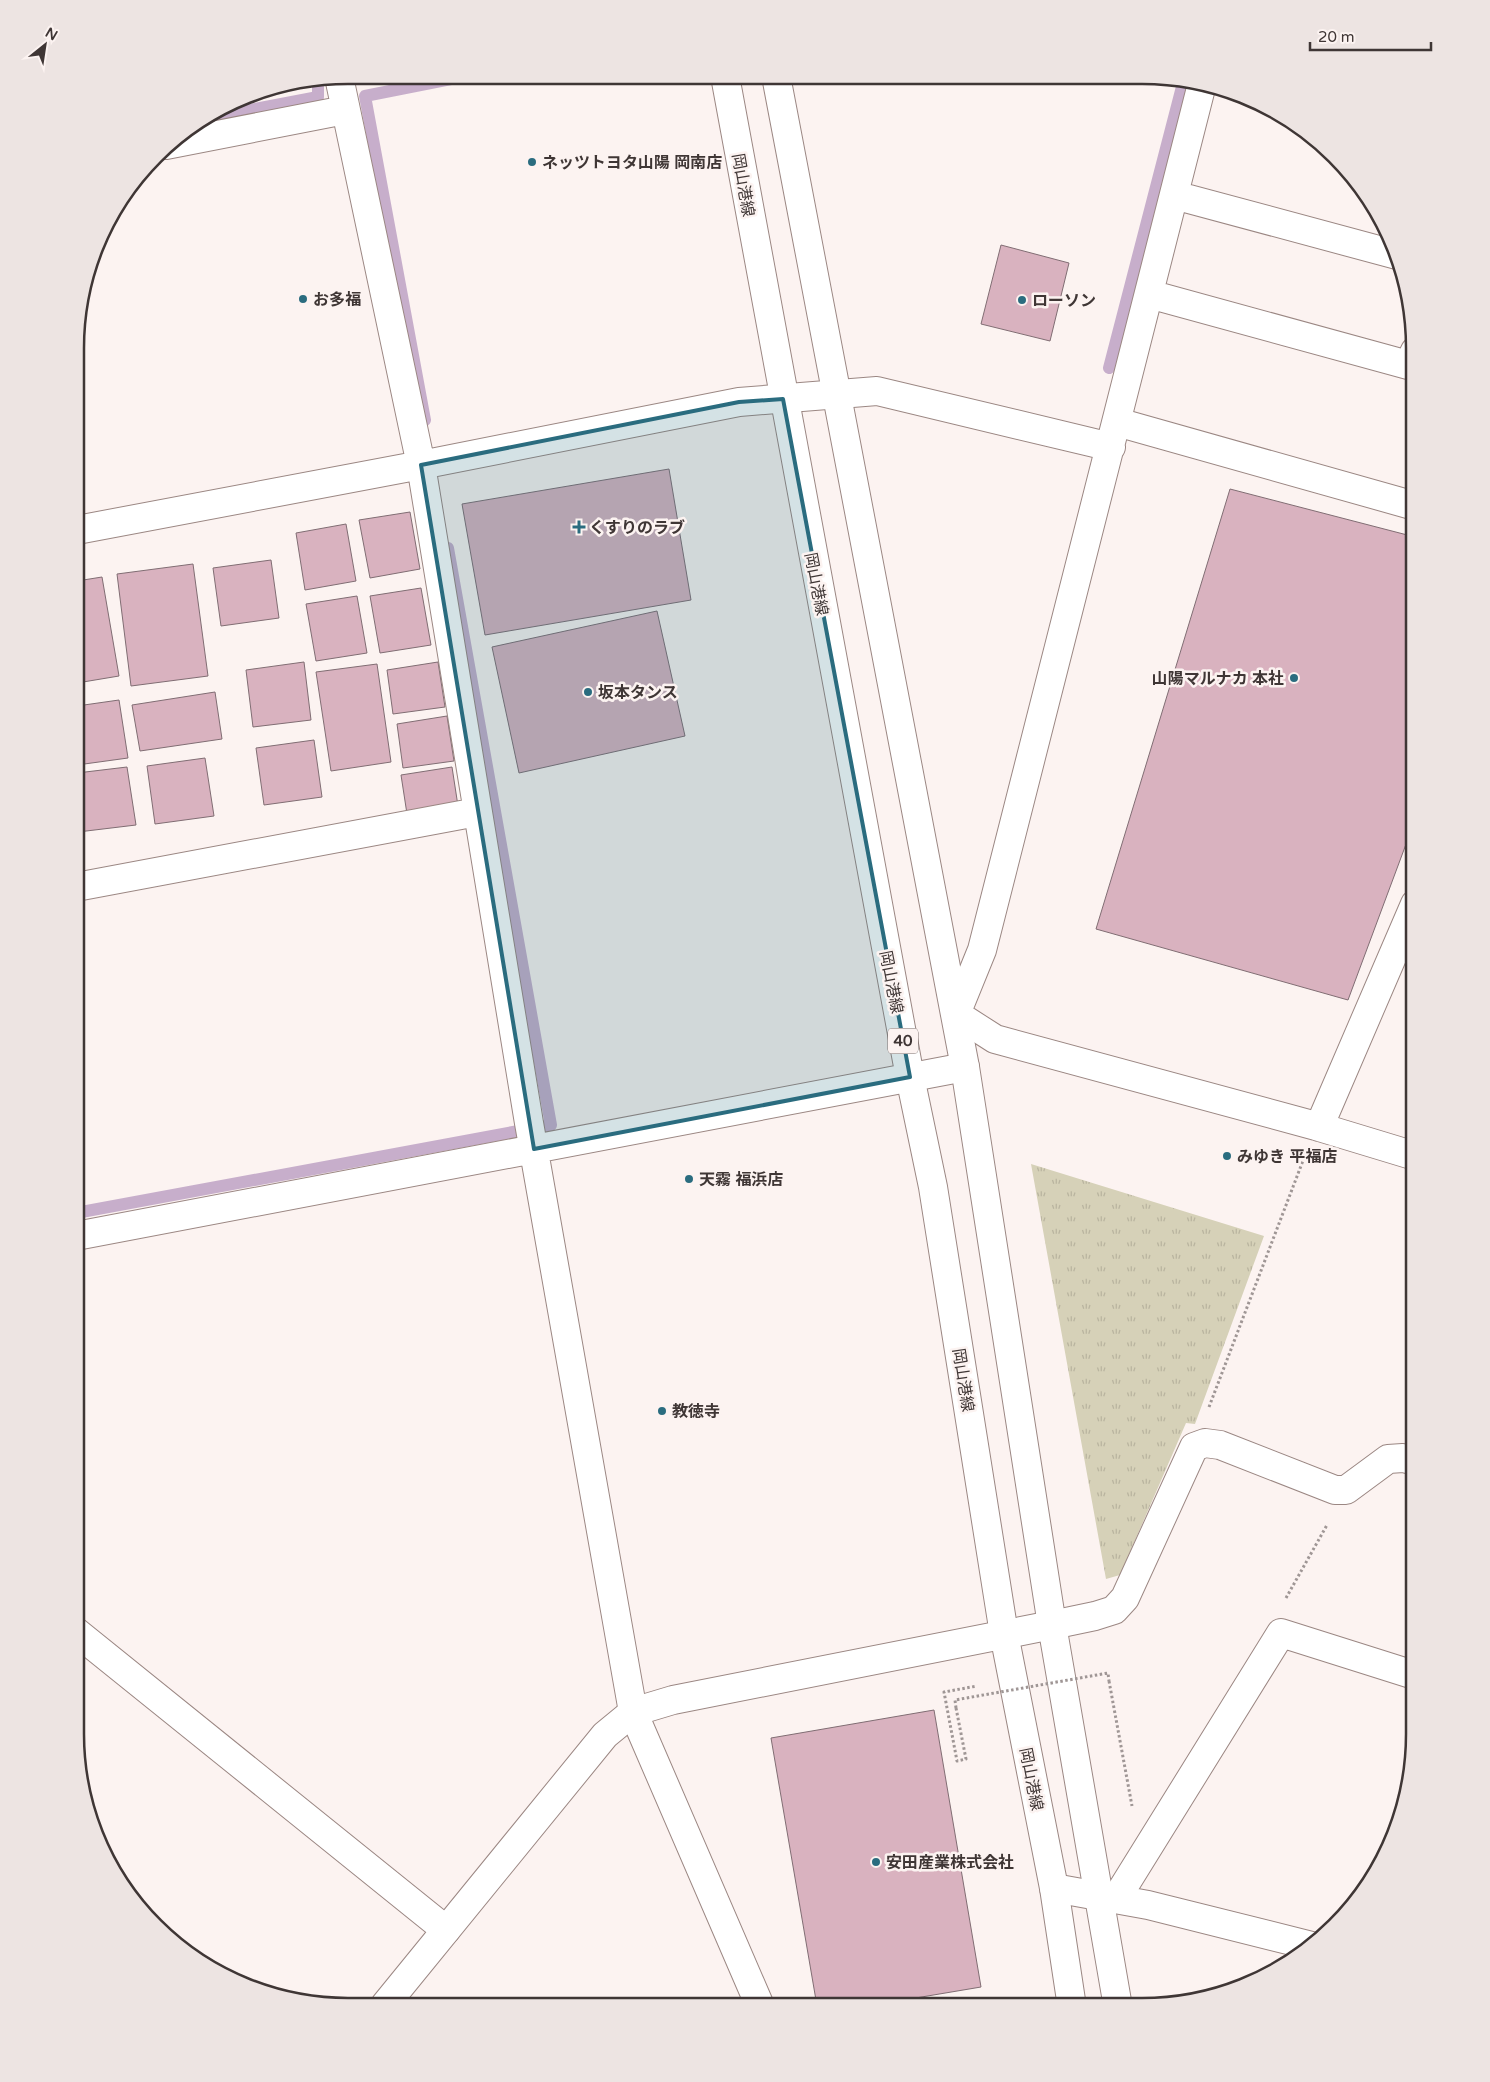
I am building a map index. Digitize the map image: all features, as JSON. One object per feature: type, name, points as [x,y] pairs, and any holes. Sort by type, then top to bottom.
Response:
[{"type":"street","points":[[339,84],[430,463],[477,812],[633,1712],[757,1998]]},
{"type":"street","name":"岡山港線","points":[[726,84],[783,399],[910,1077],[933,1187],[1004,1634],[1054,1888],[1071,1998]]},
{"type":"street","points":[[778,84],[966,1067],[1052,1625],[1107,1898],[1117,1998]]},
{"type":"street","points":[[956,1014],[982,950],[1200,91]]},
{"type":"street","points":[[183,142],[345,110]]},
{"type":"street","points":[[1174,195],[1388,253]]},
{"type":"street","points":[[1150,294],[1406,364]]},
{"type":"street","points":[[84,529],[738,402],[877,392],[1114,434],[1406,504]]},
{"type":"street","points":[[84,886],[477,812]]},
{"type":"street","points":[[1317,1127],[1406,924]]},
{"type":"street","points":[[956,1014],[995,1039],[1317,1127],[1406,1153]]},
{"type":"street","points":[[84,1234],[532,1136],[966,1067]]},
{"type":"street","points":[[391,1998],[605,1735],[633,1712],[673,1700],[1052,1625],[1114,1610],[1125,1598],[1194,1447],[1205,1443],[1220,1445],[1325,1488],[1335,1490],[1346,1490],[1388,1459],[1406,1459]]},
{"type":"street","points":[[1107,1898],[1281,1633],[1406,1672]]},
{"type":"street","points":[[84,1638],[446,1930]]},
{"type":"street","points":[[1054,1888],[1148,1905],[1303,1944]]},
{"type":"path","points":[[1194,1447],[1317,1127]]},
{"type":"path","points":[[1281,1633],[1273,1622],[1346,1490]]},
{"type":"path","points":[[977,1686],[944,1692],[956,1761],[966,1759],[955,1700],[1108,1673],[1133,1810]]},
{"type":"highlighted area","points":[[783,399],[910,1077],[534,1149],[421,465],[739,402]]},
{"type":"green space","points":[[1031,1164],[1264,1236],[1195,1424],[1186,1423],[1120,1575],[1106,1579]]},
{"type":"building","points":[[1001,245],[1069,263],[1050,341],[981,324]]},
{"type":"building","points":[[669,469],[691,600],[485,635],[462,504]]},
{"type":"building","name":"山陽マルナカ 本社","points":[[1230,489],[1406,535],[1406,844],[1348,1000],[1096,929]]},
{"type":"building","points":[[410,512],[420,569],[370,578],[359,520]]},
{"type":"building","points":[[346,524],[356,581],[305,590],[296,533]]},
{"type":"building","points":[[271,560],[279,618],[221,626],[213,568]]},
{"type":"building","points":[[193,564],[208,676],[131,686],[117,574]]},
{"type":"building","points":[[102,577],[119,676],[84,682],[84,580]]},
{"type":"building","points":[[421,588],[431,645],[380,653],[370,596]]},
{"type":"building","points":[[357,596],[367,653],[316,661],[306,604]]},
{"type":"building","name":"坂本タンス","points":[[657,611],[685,736],[519,773],[492,647]]},
{"type":"building","points":[[304,662],[311,720],[253,727],[246,670]]},
{"type":"building","points":[[438,662],[445,707],[393,714],[387,670]]},
{"type":"building","points":[[377,664],[391,762],[331,771],[316,672]]},
{"type":"building","points":[[215,692],[222,739],[140,751],[132,705]]},
{"type":"building","points":[[119,700],[128,758],[84,764],[84,705]]},
{"type":"building","points":[[447,716],[454,761],[403,768],[397,724]]},
{"type":"building","points":[[314,740],[322,797],[264,805],[256,748]]},
{"type":"building","points":[[205,758],[214,816],[155,824],[147,766]]},
{"type":"building","points":[[127,767],[136,825],[84,831],[84,772]]},
{"type":"building","points":[[452,767],[458,806],[407,814],[401,775]]},
{"type":"building","name":"安田産業株式会社","points":[[934,1710],[981,1987],[916,1998],[816,1998],[771,1738]]},
{"type":"waterway","points":[[425,420],[365,96],[426,84]]},
{"type":"waterway","points":[[224,115],[318,97],[318,86]]},
{"type":"waterway","points":[[1109,368],[1182,87]]},
{"type":"waterway","points":[[84,1212],[551,1125],[448,548]]},
{"type":"place","name":"ネッツトヨタ山陽 岡南店","points":[[532,162]]},
{"type":"place","name":"お多福","points":[[303,299]]},
{"type":"place","name":"ローソン","points":[[1022,300]]},
{"type":"place","name":"くすりのラブ","points":[[579,527]]},
{"type":"place","name":"山陽マルナカ 本社","points":[[1294,678]]},
{"type":"place","name":"坂本タンス","points":[[588,692]]},
{"type":"place","name":"みゆき 平福店","points":[[1227,1156]]},
{"type":"place","name":"天霧 福浜店","points":[[689,1179]]},
{"type":"place","name":"教徳寺","points":[[662,1411]]},
{"type":"place","name":"安田産業株式会社","points":[[876,1862]]}]
